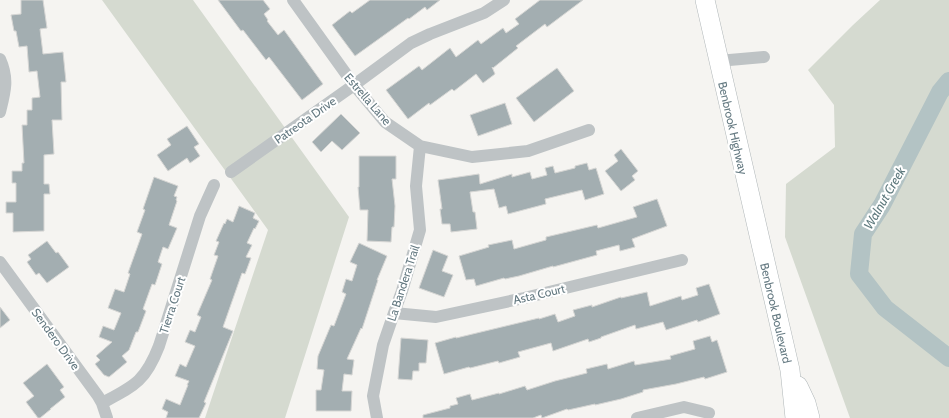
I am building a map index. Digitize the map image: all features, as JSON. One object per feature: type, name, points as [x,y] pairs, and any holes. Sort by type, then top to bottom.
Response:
[{"type":"main road","name":"Benbrook Highway","points":[[705,0],[763,256]]},
{"type":"main road","name":"Benbrook Boulevard","points":[[763,256],[790,370],[795,418]]},
{"type":"main road","name":"Benbrook Boulevard","points":[[790,370],[806,403],[810,418]]},
{"type":"street","name":"Estrella Lane","points":[[293,0],[354,85],[385,122],[420,146],[472,157],[528,151],[589,130]]},
{"type":"street","name":"Patreota Drive","points":[[231,172],[416,40],[484,13],[504,0]]},
{"type":"street","points":[[718,61],[764,57]]},
{"type":"street","points":[[0,59],[6,81],[0,112]]},
{"type":"street","name":"La Bandera Trail","points":[[377,418],[372,396],[383,345],[402,291],[420,230],[416,186],[420,146]]},
{"type":"street","name":"Tierra Court","points":[[102,403],[134,385],[143,376],[150,365],[159,346],[200,216],[214,185]]},
{"type":"street","name":"Asta Court","points":[[394,313],[436,317],[516,300],[682,260]]},
{"type":"street","name":"Sendero Drive","points":[[0,262],[102,403],[107,418]]},
{"type":"street","points":[[637,418],[684,407],[709,413]]},
{"type":"shaded area","points":[[102,0],[193,0],[349,217],[285,418],[205,418],[268,230]]},
{"type":"shaded area","points":[[880,0],[949,0],[949,418],[850,418],[785,237],[786,184],[835,147],[834,105],[808,70]]},
{"type":"building","points":[[21,0],[43,0],[47,28],[40,29],[43,54],[63,52],[66,82],[61,82],[62,120],[52,120],[54,154],[44,155],[44,184],[49,184],[50,194],[44,194],[44,231],[13,232],[13,213],[6,213],[6,202],[16,202],[16,183],[12,183],[12,171],[22,171],[22,163],[24,163],[22,125],[27,125],[27,110],[32,110],[32,98],[40,97],[37,71],[29,72],[27,46],[19,47],[16,31],[14,31],[11,15],[21,14]]},
{"type":"building","points":[[218,0],[263,0],[270,9],[264,14],[268,20],[267,21],[278,35],[284,30],[323,84],[302,100],[269,57],[266,60],[243,30],[241,31]]},
{"type":"building","points":[[370,0],[440,0],[427,10],[425,7],[409,19],[408,18],[355,56],[332,25],[350,11],[352,13]]},
{"type":"building","points":[[540,0],[583,0],[547,27],[545,24],[516,46],[518,48],[493,68],[492,67],[495,74],[483,83],[476,74],[454,91],[452,89],[430,105],[429,103],[408,119],[386,90],[419,66],[422,70],[450,48],[456,57],[478,40],[481,44],[503,28],[506,33],[519,24],[515,19]]},
{"type":"building","points":[[557,68],[574,91],[534,122],[516,98]]},
{"type":"building","points":[[505,103],[512,124],[478,136],[470,115]]},
{"type":"building","points":[[341,114],[360,133],[342,150],[332,141],[321,152],[312,142]]},
{"type":"building","points":[[187,126],[199,144],[194,147],[200,156],[190,163],[187,158],[168,171],[157,155],[171,145],[167,139]]},
{"type":"building","points":[[621,149],[638,171],[632,176],[635,180],[621,191],[605,171],[618,161],[614,155]]},
{"type":"building","points":[[359,156],[396,156],[396,179],[392,179],[395,206],[394,227],[392,227],[391,242],[367,241],[368,210],[360,210],[358,187]]},
{"type":"building","points":[[587,163],[589,170],[596,168],[604,194],[585,200],[582,190],[545,199],[546,204],[508,214],[506,206],[499,208],[494,189],[470,192],[477,229],[451,232],[450,224],[442,224],[440,209],[442,209],[438,180],[479,174],[480,184],[512,174],[512,177],[530,172],[532,179],[547,175],[545,168],[553,166],[555,173]]},
{"type":"building","points":[[154,177],[178,186],[174,196],[177,197],[177,201],[169,225],[177,228],[168,249],[163,247],[158,262],[162,264],[155,285],[152,284],[143,309],[146,311],[129,350],[122,356],[127,362],[109,377],[104,375],[95,364],[100,360],[96,356],[112,342],[99,337],[103,326],[114,330],[121,313],[108,308],[115,289],[124,292],[130,274],[128,273],[142,234],[137,232]]},
{"type":"building","points":[[657,199],[667,226],[632,239],[635,247],[620,251],[619,245],[596,251],[597,255],[476,286],[474,279],[466,280],[459,256],[489,247],[488,245],[512,240],[514,249],[546,240],[546,237],[597,225],[598,228],[637,217],[633,207]]},
{"type":"building","points":[[239,206],[255,213],[253,218],[259,221],[247,243],[252,245],[246,257],[251,258],[245,274],[242,273],[223,327],[233,331],[199,418],[166,418],[168,412],[162,409],[166,399],[180,405],[188,385],[189,381],[175,376],[180,364],[186,367],[195,346],[185,342],[190,330],[195,332],[201,317],[197,315],[212,280],[210,279],[218,256],[214,255],[219,242],[216,241],[227,219],[233,222]]},
{"type":"building","points":[[47,241],[56,253],[58,252],[69,267],[47,283],[39,273],[36,275],[27,262],[31,259],[28,255]]},
{"type":"building","points":[[359,243],[387,256],[377,280],[362,329],[361,328],[347,359],[354,360],[352,375],[344,374],[342,391],[352,391],[351,411],[316,411],[316,390],[321,390],[324,370],[317,369],[318,356],[331,325],[334,326],[346,294],[342,292],[346,279],[352,281],[357,265],[350,262]]},
{"type":"building","points":[[433,250],[448,256],[442,271],[453,275],[444,297],[419,288]]},
{"type":"building","points":[[709,284],[720,314],[698,322],[697,320],[666,330],[663,322],[636,329],[635,325],[589,342],[588,339],[553,351],[551,343],[518,352],[520,357],[499,363],[498,361],[469,367],[444,374],[435,343],[555,314],[558,322],[575,316],[573,310],[592,305],[592,307],[621,297],[647,292],[650,306],[681,296],[682,300],[698,295],[696,288]]},
{"type":"building","points":[[0,307],[10,320],[0,328]]},
{"type":"building","points":[[710,336],[712,342],[717,340],[727,372],[705,379],[704,377],[643,390],[643,392],[621,399],[567,409],[542,418],[541,415],[533,418],[423,418],[423,415],[450,408],[450,406],[458,404],[456,398],[470,394],[472,400],[525,386],[527,390],[587,373],[586,369],[607,364],[608,369],[634,361],[635,365],[671,359],[670,356],[695,349],[693,341]]},
{"type":"building","points":[[401,338],[428,340],[426,363],[419,363],[419,371],[413,371],[412,380],[398,379]]},
{"type":"building","points":[[47,364],[64,387],[60,390],[65,397],[40,418],[38,418],[26,402],[34,396],[23,383]]},
{"type":"waterway","name":"Walnut Creek","points":[[949,81],[940,92],[882,205],[863,234],[859,274],[885,308],[949,358]]}]
